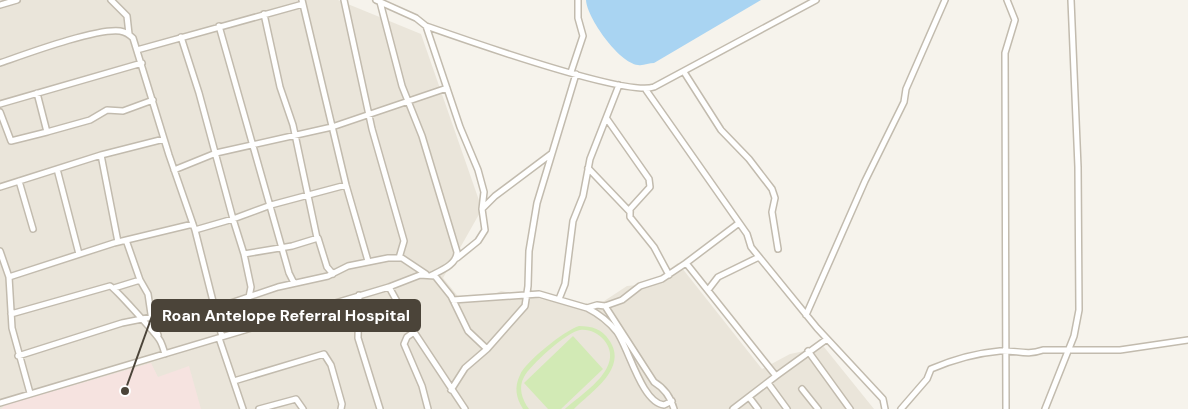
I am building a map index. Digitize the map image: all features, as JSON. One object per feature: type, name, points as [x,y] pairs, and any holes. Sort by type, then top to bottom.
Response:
[{"type":"street","points":[[0,5],[17,0]]},
{"type":"street","points":[[111,0],[127,16],[129,34],[142,62],[164,139],[194,227],[216,308],[221,338],[243,409]]},
{"type":"street","points":[[344,0],[368,115],[404,241],[399,258]]},
{"type":"street","points":[[450,390],[465,368],[487,349],[506,325],[522,312],[527,294],[533,224],[583,36],[578,18],[578,0]]},
{"type":"street","points":[[378,1],[416,18],[426,26],[574,73],[646,90],[684,72],[816,0]]},
{"type":"street","points":[[806,315],[865,182],[904,102],[906,89],[945,0]]},
{"type":"street","points":[[1006,409],[1005,54],[1015,20],[1007,0]]},
{"type":"street","points":[[1045,409],[1069,349],[1079,310],[1080,254],[1071,0]]},
{"type":"street","points":[[378,1],[395,63],[431,162],[455,242],[457,258]]},
{"type":"street","points":[[138,50],[303,2],[346,185],[368,261]]},
{"type":"street","points":[[264,14],[280,87],[290,115],[317,238],[320,240],[327,267],[333,274]]},
{"type":"street","points":[[220,26],[289,273],[294,283]]},
{"type":"street","points":[[0,403],[429,275],[457,258],[478,242],[485,230],[482,209],[484,192],[478,170],[426,26]]},
{"type":"street","points":[[0,63],[97,34],[119,31],[129,34]]},
{"type":"street","points":[[181,37],[244,254],[251,287],[249,297]]},
{"type":"street","points":[[0,104],[142,62]]},
{"type":"street","points":[[684,72],[716,124],[749,159],[772,189],[775,198],[772,212],[778,249]]},
{"type":"street","points":[[559,299],[565,284],[573,221],[583,196],[588,168],[619,85]]},
{"type":"street","points":[[174,170],[216,153],[294,134],[332,128],[447,88]]},
{"type":"street","points":[[646,90],[747,234],[751,247],[806,315],[883,399],[885,409]]},
{"type":"street","points":[[37,93],[47,132]]},
{"type":"street","points":[[0,112],[10,141],[94,118],[107,110],[123,111],[153,100]]},
{"type":"street","points":[[607,119],[649,179],[650,187],[630,209],[630,217],[654,247],[669,275]]},
{"type":"street","points":[[0,187],[101,155],[164,139]]},
{"type":"street","points":[[482,209],[495,196],[551,154]]},
{"type":"street","points":[[101,155],[118,242]]},
{"type":"street","points":[[588,168],[630,212]]},
{"type":"street","points":[[57,169],[79,254]]},
{"type":"street","points":[[19,181],[33,228]]},
{"type":"street","points":[[9,276],[118,242],[233,219],[271,205],[346,185]]},
{"type":"street","points":[[587,308],[597,305],[605,306],[622,300],[640,286],[669,275],[739,223]]},
{"type":"street","points":[[244,254],[317,238]]},
{"type":"street","points":[[126,240],[140,280],[148,294],[152,317],[165,354]]},
{"type":"street","points":[[0,251],[9,276],[12,328],[18,356],[30,393]]},
{"type":"street","points":[[708,290],[718,277],[759,257]]},
{"type":"street","points":[[216,308],[294,283],[333,274],[348,266],[368,261],[399,258],[439,280],[453,300],[468,330],[487,349]]},
{"type":"street","points":[[686,263],[776,376]]},
{"type":"street","points":[[12,314],[88,294],[107,286],[114,288],[140,280]]},
{"type":"street","points":[[389,287],[450,390],[465,409]]},
{"type":"street","points":[[114,288],[160,342]]},
{"type":"street","points":[[453,300],[540,294],[587,308],[605,319],[618,334],[629,353],[642,385],[654,400],[664,405],[672,401]]},
{"type":"street","points":[[359,296],[358,338],[380,409]]},
{"type":"street","points":[[605,306],[654,382],[660,385],[672,401],[674,409]]},
{"type":"street","points":[[18,356],[139,319],[152,317]]},
{"type":"street","points":[[414,332],[407,337],[404,344],[422,386],[428,409]]},
{"type":"street","points":[[733,409],[808,351],[827,339]]},
{"type":"street","points":[[901,409],[927,379],[931,369],[964,358],[1005,351],[1031,354],[1043,350],[1120,350],[1188,340]]},
{"type":"street","points":[[808,351],[850,409]]},
{"type":"street","points":[[234,381],[324,354],[331,365],[343,406],[341,409]]},
{"type":"street","points":[[768,383],[787,409]]},
{"type":"street","points":[[802,389],[818,409]]},
{"type":"street","points":[[750,397],[758,409]]},
{"type":"street","points":[[259,409],[296,399],[303,409]]},
{"type":"shaded area","points":[[18,0],[338,0],[421,34],[482,209],[443,278],[461,300],[479,301],[501,291],[592,309],[627,286],[649,284],[678,263],[762,369],[790,354],[824,347],[874,409],[0,409],[0,5]]},
{"type":"shaded area","points":[[151,363],[158,377],[189,366],[201,409],[1,409],[5,405]]},
{"type":"green space","points":[[579,326],[596,329],[603,333],[614,350],[611,370],[605,379],[574,409],[565,409],[600,379],[610,360],[609,350],[599,335],[587,330],[574,332],[549,350],[533,365],[524,377],[521,385],[522,393],[524,402],[529,409],[523,409],[517,397],[516,388],[523,369],[546,347]]},
{"type":"green space","points":[[573,336],[603,369],[561,409],[548,409],[524,383]]},
{"type":"water","points":[[586,0],[761,0],[654,63],[640,65],[622,57],[613,48],[598,28]]},
{"type":"place","name":"Roan Antelope Referral Hospital","points":[[125,391]]}]
